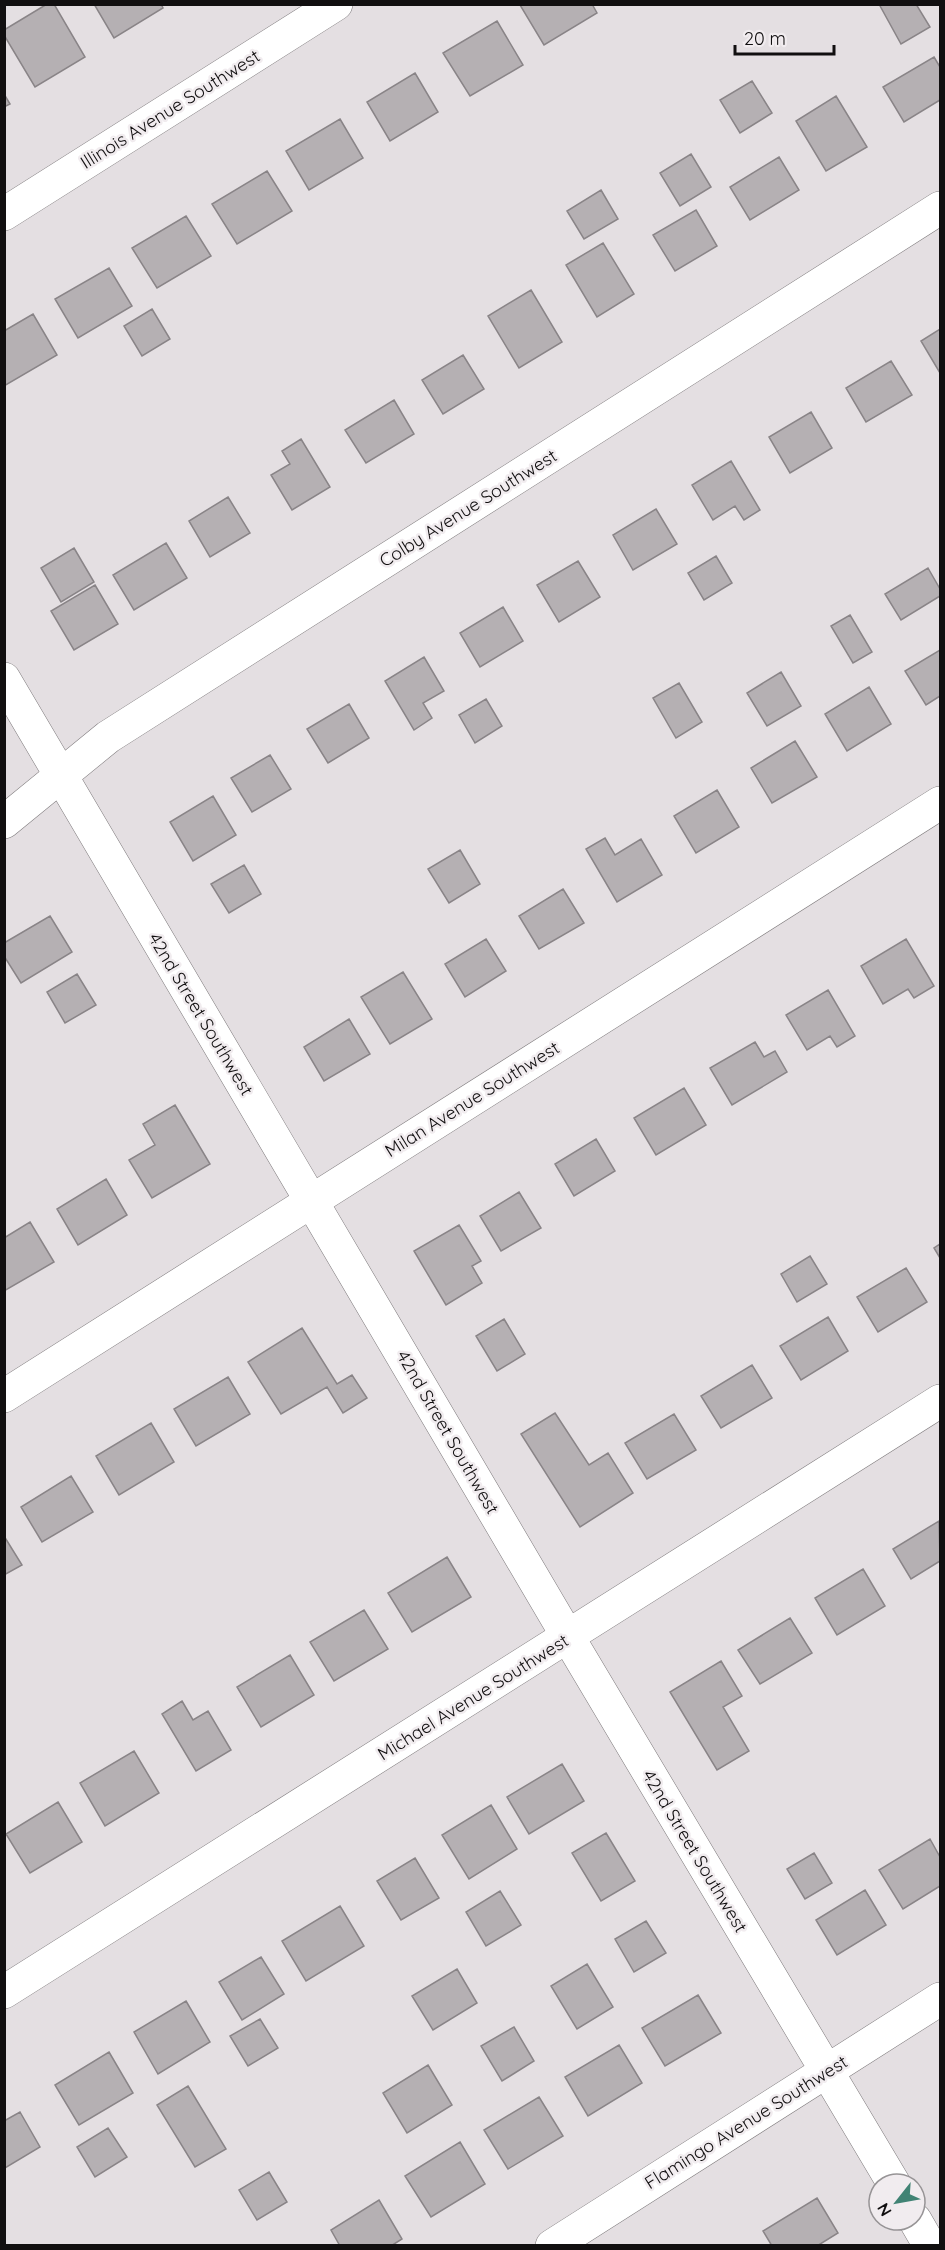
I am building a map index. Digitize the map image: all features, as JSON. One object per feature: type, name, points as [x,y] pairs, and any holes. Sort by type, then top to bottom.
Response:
[{"type":"street","name":"Illinois Avenue Southwest","points":[[4,214],[336,4]]},
{"type":"street","name":"Colby Avenue Southwest","points":[[4,822],[108,737],[940,208]]},
{"type":"street","name":"42nd Street Southwest","points":[[4,679],[567,1637],[887,2172]]},
{"type":"street","name":"Milan Avenue Southwest","points":[[4,1396],[940,802]]},
{"type":"street","name":"Michael Avenue Southwest","points":[[4,1992],[940,1401]]},
{"type":"street","name":"Flamingo Avenue Southwest","points":[[552,2246],[940,1999]]},
{"type":"street","points":[[922,2232],[930,2246]]},
{"type":"building","points":[[47,4],[54,4],[85,57],[35,87],[4,35],[4,30]]},
{"type":"building","points":[[94,4],[161,4],[163,8],[114,38]]},
{"type":"building","points":[[592,4],[597,13],[544,45],[520,5]]},
{"type":"building","points":[[879,4],[916,4],[930,27],[901,44]]},
{"type":"building","points":[[497,21],[523,65],[470,96],[443,53]]},
{"type":"building","points":[[934,57],[940,67],[940,100],[904,122],[883,87]]},
{"type":"building","points":[[415,73],[438,112],[390,141],[367,102]]},
{"type":"building","points":[[752,81],[772,113],[740,133],[720,100]]},
{"type":"building","points":[[4,94],[10,104],[4,107]]},
{"type":"building","points":[[836,96],[867,147],[826,171],[796,121]]},
{"type":"building","points":[[340,119],[363,158],[309,190],[286,151]]},
{"type":"building","points":[[691,154],[711,187],[680,206],[660,173]]},
{"type":"building","points":[[779,157],[799,190],[750,220],[730,187]]},
{"type":"building","points":[[267,171],[292,211],[237,244],[212,204]]},
{"type":"building","points":[[601,190],[618,219],[584,239],[567,211]]},
{"type":"building","points":[[696,210],[717,246],[675,271],[653,235]]},
{"type":"building","points":[[186,216],[211,256],[157,288],[132,248]]},
{"type":"building","points":[[603,243],[634,294],[597,317],[566,265]]},
{"type":"building","points":[[109,268],[132,306],[78,338],[55,299]]},
{"type":"building","points":[[531,290],[562,342],[519,368],[488,316]]},
{"type":"building","points":[[152,309],[170,339],[142,356],[124,326]]},
{"type":"building","points":[[33,314],[57,355],[4,386],[4,331]]},
{"type":"building","points":[[940,329],[940,373],[921,341]]},
{"type":"building","points":[[463,355],[484,389],[443,414],[422,380]]},
{"type":"building","points":[[891,361],[912,395],[866,422],[846,388]]},
{"type":"building","points":[[394,400],[414,434],[366,463],[345,430]]},
{"type":"building","points":[[811,412],[832,448],[790,473],[769,437]]},
{"type":"building","points":[[301,439],[330,487],[292,510],[271,475],[290,464],[282,451]]},
{"type":"building","points":[[731,461],[760,510],[744,520],[735,506],[713,520],[692,485]]},
{"type":"building","points":[[228,497],[250,533],[210,557],[189,521]]},
{"type":"building","points":[[656,509],[677,544],[633,570],[613,535]]},
{"type":"building","points":[[166,543],[187,578],[134,610],[113,575]]},
{"type":"building","points":[[74,548],[94,582],[61,602],[41,568]]},
{"type":"building","points":[[716,556],[732,583],[704,600],[688,573]]},
{"type":"building","points":[[578,561],[600,597],[559,622],[537,585]]},
{"type":"building","points":[[928,568],[940,589],[940,596],[901,620],[885,594]]},
{"type":"building","points":[[95,585],[118,624],[74,650],[51,611]]},
{"type":"building","points":[[503,607],[523,641],[480,667],[460,633]]},
{"type":"building","points":[[850,615],[872,652],[853,663],[831,626]]},
{"type":"building","points":[[940,650],[940,696],[926,705],[905,671]]},
{"type":"building","points":[[424,657],[444,691],[423,703],[432,718],[414,730],[385,681]]},
{"type":"building","points":[[781,672],[801,706],[767,726],[747,693]]},
{"type":"building","points":[[679,683],[702,722],[676,738],[653,698]]},
{"type":"building","points":[[869,687],[891,724],[847,751],[825,714]]},
{"type":"building","points":[[486,699],[502,726],[475,743],[459,715]]},
{"type":"building","points":[[349,704],[369,738],[328,763],[307,729]]},
{"type":"building","points":[[795,741],[817,777],[772,803],[751,768]]},
{"type":"building","points":[[270,755],[291,789],[252,812],[231,778]]},
{"type":"building","points":[[717,790],[739,827],[696,853],[674,816]]},
{"type":"building","points":[[213,796],[236,835],[193,861],[170,822]]},
{"type":"building","points":[[605,838],[615,855],[641,839],[662,875],[617,902],[586,849]]},
{"type":"building","points":[[460,850],[480,884],[449,903],[428,869]]},
{"type":"building","points":[[244,865],[261,894],[229,913],[211,884]]},
{"type":"building","points":[[563,889],[584,923],[539,949],[519,916]]},
{"type":"building","points":[[50,916],[72,952],[21,983],[4,956],[4,943]]},
{"type":"building","points":[[486,939],[506,971],[465,997],[445,964]]},
{"type":"building","points":[[906,939],[934,986],[914,998],[908,989],[883,1004],[861,966]]},
{"type":"building","points":[[403,972],[432,1019],[390,1044],[361,997]]},
{"type":"building","points":[[77,974],[96,1005],[65,1023],[47,992]]},
{"type":"building","points":[[828,990],[855,1036],[837,1047],[830,1036],[807,1050],[786,1015]]},
{"type":"building","points":[[349,1019],[370,1054],[324,1081],[304,1047]]},
{"type":"building","points":[[755,1042],[764,1057],[775,1051],[787,1072],[732,1105],[710,1068]]},
{"type":"building","points":[[684,1088],[706,1125],[656,1155],[634,1118]]},
{"type":"building","points":[[175,1105],[210,1164],[152,1198],[129,1160],[155,1145],[143,1124]]},
{"type":"building","points":[[596,1139],[615,1171],[574,1196],[555,1164]]},
{"type":"building","points":[[106,1179],[127,1215],[78,1245],[57,1209]]},
{"type":"building","points":[[519,1192],[541,1228],[501,1251],[480,1216]]},
{"type":"building","points":[[30,1222],[54,1262],[4,1291],[4,1238]]},
{"type":"building","points":[[459,1225],[481,1261],[472,1266],[482,1283],[446,1305],[414,1251]]},
{"type":"building","points":[[940,1244],[940,1258],[934,1248]]},
{"type":"building","points":[[810,1256],[827,1284],[797,1302],[781,1274]]},
{"type":"building","points":[[906,1268],[927,1302],[878,1332],[857,1297]]},
{"type":"building","points":[[828,1317],[848,1351],[801,1380],[780,1346]]},
{"type":"building","points":[[504,1319],[525,1354],[497,1371],[476,1336]]},
{"type":"building","points":[[302,1328],[337,1384],[352,1375],[367,1398],[343,1413],[327,1387],[281,1414],[248,1362]]},
{"type":"building","points":[[752,1365],[772,1398],[721,1428],[701,1396]]},
{"type":"building","points":[[228,1377],[250,1414],[196,1446],[174,1409]]},
{"type":"building","points":[[555,1413],[589,1465],[608,1453],[633,1493],[580,1527],[521,1434]]},
{"type":"building","points":[[674,1414],[696,1450],[647,1479],[625,1443]]},
{"type":"building","points":[[151,1423],[174,1462],[119,1495],[96,1456]]},
{"type":"building","points":[[71,1476],[93,1512],[42,1542],[21,1507]]},
{"type":"building","points":[[939,1521],[940,1561],[911,1579],[893,1549]]},
{"type":"building","points":[[4,1536],[22,1565],[4,1575]]},
{"type":"building","points":[[447,1557],[471,1597],[412,1632],[388,1593]]},
{"type":"building","points":[[863,1569],[885,1606],[837,1635],[815,1598]]},
{"type":"building","points":[[364,1610],[388,1649],[334,1681],[310,1642]]},
{"type":"building","points":[[790,1618],[812,1653],[760,1684],[738,1650]]},
{"type":"building","points":[[290,1655],[314,1695],[261,1727],[237,1687]]},
{"type":"building","points":[[721,1661],[742,1696],[723,1707],[749,1751],[717,1770],[670,1692]]},
{"type":"building","points":[[182,1701],[193,1720],[208,1711],[231,1750],[196,1771],[162,1714]]},
{"type":"building","points":[[134,1751],[159,1793],[105,1826],[80,1783]]},
{"type":"building","points":[[562,1764],[584,1801],[529,1834],[507,1797]]},
{"type":"building","points":[[58,1802],[82,1842],[30,1873],[6,1834]]},
{"type":"building","points":[[491,1805],[517,1849],[469,1879],[442,1835]]},
{"type":"building","points":[[606,1833],[635,1881],[601,1901],[572,1853]]},
{"type":"building","points":[[930,1839],[940,1857],[940,1886],[903,1909],[879,1870]]},
{"type":"building","points":[[814,1853],[832,1883],[805,1899],[787,1869]]},
{"type":"building","points":[[415,1858],[439,1898],[401,1920],[377,1881]]},
{"type":"building","points":[[865,1890],[886,1925],[837,1955],[816,1920]]},
{"type":"building","points":[[500,1891],[521,1925],[486,1946],[466,1912]]},
{"type":"building","points":[[340,1906],[364,1946],[306,1981],[282,1941]]},
{"type":"building","points":[[646,1921],[666,1953],[634,1972],[615,1939]]},
{"type":"building","points":[[261,1957],[284,1994],[242,2020],[219,1982]]},
{"type":"building","points":[[587,1964],[613,2007],[577,2029],[551,1986]]},
{"type":"building","points":[[457,1969],[477,2003],[433,2030],[412,1996]]},
{"type":"building","points":[[698,1995],[721,2033],[665,2066],[642,2028]]},
{"type":"building","points":[[186,2001],[210,2042],[158,2074],[134,2032]]},
{"type":"building","points":[[260,2019],[278,2048],[248,2066],[230,2036]]},
{"type":"building","points":[[514,2027],[534,2061],[502,2081],[481,2046]]},
{"type":"building","points":[[619,2045],[642,2083],[588,2116],[565,2077]]},
{"type":"building","points":[[109,2052],[133,2093],[79,2125],[55,2085]]},
{"type":"building","points":[[428,2065],[452,2105],[407,2133],[383,2093]]},
{"type":"building","points":[[188,2086],[226,2149],[195,2167],[157,2105]]},
{"type":"building","points":[[539,2097],[563,2136],[508,2169],[484,2130]]},
{"type":"building","points":[[20,2112],[40,2147],[5,2168],[4,2121]]},
{"type":"building","points":[[108,2128],[127,2157],[95,2177],[77,2147]]},
{"type":"building","points":[[460,2142],[485,2184],[431,2217],[405,2176]]},
{"type":"building","points":[[269,2172],[287,2202],[257,2220],[239,2190]]},
{"type":"building","points":[[817,2198],[838,2233],[817,2246],[772,2246],[763,2231]]},
{"type":"building","points":[[379,2200],[402,2239],[391,2246],[340,2246],[331,2230]]}]
